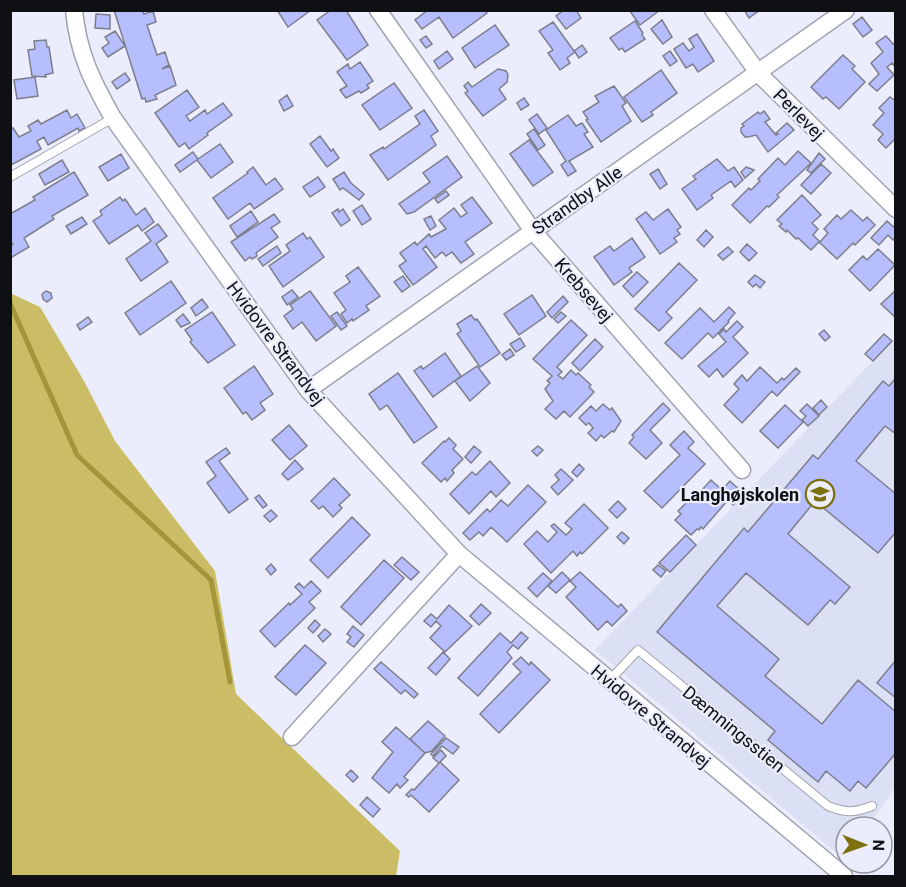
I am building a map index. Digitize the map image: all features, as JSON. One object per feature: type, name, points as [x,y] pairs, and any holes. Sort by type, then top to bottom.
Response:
[{"type":"street","name":"Hvidovre Strandvej","points":[[74,10],[80,49],[87,70],[113,118],[308,390],[459,554],[843,876]]},
{"type":"street","name":"Krebsevej","points":[[378,10],[533,231],[742,470]]},
{"type":"street","name":"Perlevej","points":[[713,10],[759,74],[896,209]]},
{"type":"street","name":"Strandby Alle","points":[[308,390],[759,74],[846,10]]},
{"type":"street","points":[[292,737],[459,554]]},
{"type":"lane","points":[[10,177],[113,118]]},
{"type":"lane","name":"Dæmningsstien","points":[[609,681],[638,651],[828,806],[842,811],[858,812],[872,806]]},
{"type":"shaded area","points":[[10,293],[40,307],[84,381],[115,441],[215,571],[236,694],[400,851],[396,876],[11,876]]},
{"type":"shaded area","name":"Langhøjskolen","points":[[895,338],[895,787],[876,815],[834,815],[834,851],[595,650]]},
{"type":"building","points":[[114,10],[142,10],[144,14],[153,11],[156,22],[147,25],[157,55],[165,52],[169,65],[162,69],[170,66],[176,85],[155,95],[157,99],[146,102],[145,98],[142,99]]},
{"type":"building","points":[[277,10],[311,10],[288,27]]},
{"type":"building","points":[[331,10],[346,10],[368,45],[347,60],[317,20]]},
{"type":"building","points":[[428,10],[485,10],[487,13],[453,38],[439,17],[422,29],[415,20]]},
{"type":"building","points":[[564,10],[576,10],[581,18],[566,29],[556,16]]},
{"type":"building","points":[[629,10],[660,10],[640,25]]},
{"type":"building","points":[[744,10],[760,10],[749,18]]},
{"type":"building","points":[[96,14],[110,15],[110,29],[95,28]]},
{"type":"building","points":[[862,17],[872,30],[863,37],[853,24]]},
{"type":"building","points":[[662,20],[672,37],[663,44],[651,29]]},
{"type":"building","points":[[635,21],[645,39],[625,52],[622,48],[619,50],[610,38]]},
{"type":"building","points":[[553,22],[574,51],[582,45],[587,52],[579,58],[575,52],[567,58],[570,63],[560,70],[548,53],[553,50],[539,31]]},
{"type":"building","points":[[495,25],[509,45],[475,68],[462,48]]},
{"type":"building","points":[[115,31],[125,46],[108,57],[102,48],[109,43],[105,37]]},
{"type":"building","points":[[697,34],[714,61],[698,72],[693,64],[686,68],[674,49],[683,43],[689,51],[694,47],[689,39]]},
{"type":"building","points":[[426,36],[432,44],[426,48],[420,40]]},
{"type":"building","points":[[886,36],[893,44],[896,42],[896,68],[892,63],[887,67],[894,75],[877,91],[869,84],[879,74],[871,63],[883,52],[876,43]]},
{"type":"building","points":[[46,40],[53,73],[45,75],[46,77],[32,76],[28,50],[35,49],[34,41]]},
{"type":"building","points":[[447,51],[453,59],[439,69],[434,61]]},
{"type":"building","points":[[670,51],[677,61],[670,66],[663,56]]},
{"type":"building","points":[[843,55],[855,66],[852,69],[865,82],[839,109],[826,97],[823,99],[811,87]]},
{"type":"building","points":[[360,62],[373,81],[367,85],[369,88],[346,98],[340,90],[347,86],[337,72],[348,64],[350,69]]},
{"type":"building","points":[[498,69],[506,71],[508,75],[507,82],[499,89],[506,99],[483,116],[465,93],[468,91],[464,86],[468,82],[472,87]]},
{"type":"building","points":[[661,70],[677,93],[651,112],[653,115],[642,122],[624,97]]},
{"type":"building","points":[[125,73],[130,80],[117,89],[112,82]]},
{"type":"building","points":[[35,77],[38,96],[17,99],[14,80]]},
{"type":"building","points":[[394,83],[412,108],[380,130],[362,105]]},
{"type":"building","points":[[614,86],[626,103],[622,106],[631,121],[601,142],[583,112],[599,102],[595,96]]},
{"type":"building","points":[[187,90],[199,107],[186,116],[190,121],[205,110],[207,114],[223,103],[232,115],[189,149],[185,143],[179,147],[155,113]]},
{"type":"building","points":[[287,95],[293,106],[284,111],[279,101]]},
{"type":"building","points":[[890,97],[896,101],[896,138],[886,148],[878,140],[883,134],[873,125],[884,113],[879,108]]},
{"type":"building","points":[[524,98],[529,105],[521,110],[517,103]]},
{"type":"building","points":[[67,110],[71,118],[77,114],[85,128],[79,131],[78,128],[48,145],[44,137],[37,141],[41,149],[11,165],[10,129],[13,128],[19,137],[31,131],[28,126],[38,120],[41,124]]},
{"type":"building","points":[[424,110],[438,131],[431,136],[436,145],[388,180],[370,155],[383,147],[384,149],[420,124],[415,116]]},
{"type":"building","points":[[764,111],[770,119],[765,122],[776,135],[787,123],[794,130],[768,152],[756,135],[745,137],[741,132],[744,126],[742,124],[758,112],[760,114]]},
{"type":"building","points":[[537,114],[547,128],[539,134],[529,120]]},
{"type":"building","points":[[568,115],[576,126],[582,123],[588,132],[584,134],[593,147],[569,161],[576,171],[568,176],[561,165],[566,161],[546,130]]},
{"type":"building","points":[[534,129],[545,145],[538,150],[527,134]]},
{"type":"building","points":[[320,136],[339,158],[327,167],[310,144]]},
{"type":"building","points":[[529,140],[553,172],[533,186],[510,154]]},
{"type":"building","points":[[220,144],[233,162],[211,178],[197,160],[180,172],[175,165],[193,152],[198,159]]},
{"type":"building","points":[[798,151],[811,163],[777,195],[779,197],[769,207],[767,206],[750,223],[732,205],[749,188],[751,190],[760,181],[758,179],[778,158],[785,165]]},
{"type":"building","points":[[819,153],[825,159],[811,173],[807,170]]},
{"type":"building","points":[[121,154],[129,168],[108,181],[99,167]]},
{"type":"building","points":[[447,156],[462,177],[414,212],[407,214],[399,204],[430,182],[423,173]]},
{"type":"building","points":[[717,159],[728,171],[734,167],[743,180],[735,187],[731,181],[711,195],[713,198],[697,210],[682,189],[696,179],[693,176]]},
{"type":"building","points":[[62,160],[69,172],[45,185],[39,174]]},
{"type":"building","points":[[821,164],[831,173],[811,194],[801,185]]},
{"type":"building","points":[[253,167],[266,185],[275,178],[283,189],[254,209],[250,203],[228,219],[213,198]]},
{"type":"building","points":[[746,167],[754,170],[745,178],[741,172]]},
{"type":"building","points":[[658,169],[667,184],[660,189],[650,174]]},
{"type":"building","points":[[74,172],[88,195],[52,216],[54,219],[24,238],[29,247],[12,257],[10,254],[10,245],[13,244],[10,241],[10,214],[35,200],[33,197]]},
{"type":"building","points":[[344,172],[351,183],[364,194],[359,200],[343,188],[340,190],[333,179]]},
{"type":"building","points":[[318,177],[325,187],[310,197],[303,187]]},
{"type":"building","points":[[446,191],[449,195],[438,203],[435,199]]},
{"type":"building","points":[[802,195],[821,215],[812,223],[818,229],[813,235],[820,242],[828,233],[824,229],[837,215],[841,219],[851,210],[863,221],[867,217],[875,225],[837,259],[819,242],[811,250],[779,226],[782,224],[777,220]]},
{"type":"building","points":[[120,197],[123,201],[125,199],[136,215],[145,208],[154,222],[142,231],[138,225],[109,244],[93,221],[102,215],[100,211]]},
{"type":"building","points":[[472,197],[492,223],[465,242],[474,254],[461,263],[452,252],[446,256],[442,252],[435,258],[426,246],[423,249],[437,267],[413,285],[399,266],[406,261],[400,253],[415,242],[417,245],[429,234],[431,237],[446,229],[439,220],[454,208],[461,217],[467,213],[461,205]]},
{"type":"building","points":[[362,205],[371,219],[362,225],[353,211]]},
{"type":"building","points":[[338,209],[339,212],[343,209],[350,220],[341,226],[332,213]]},
{"type":"building","points":[[668,209],[681,227],[677,230],[680,234],[674,238],[677,242],[660,254],[636,219],[646,212],[653,220]]},
{"type":"building","points":[[251,211],[258,222],[237,237],[230,226]]},
{"type":"building","points":[[274,214],[280,222],[271,228],[278,237],[256,253],[257,256],[245,261],[231,242]]},
{"type":"building","points":[[431,216],[436,226],[430,230],[424,219]]},
{"type":"building","points":[[82,217],[87,224],[71,234],[66,226]]},
{"type":"building","points":[[887,221],[896,229],[896,237],[893,240],[888,235],[879,245],[871,238]]},
{"type":"building","points":[[158,224],[167,236],[156,244],[168,262],[141,281],[126,259],[151,241],[145,233]]},
{"type":"building","points":[[706,230],[713,237],[704,247],[697,240]]},
{"type":"building","points":[[303,233],[307,239],[310,237],[324,257],[283,287],[269,266],[290,251],[286,245]]},
{"type":"building","points":[[632,238],[645,257],[629,268],[632,272],[614,285],[594,257],[610,246],[614,251]]},
{"type":"building","points":[[747,244],[757,253],[749,261],[740,252]]},
{"type":"building","points":[[277,246],[281,253],[263,266],[258,259]]},
{"type":"building","points":[[728,247],[733,252],[723,260],[718,255]]},
{"type":"building","points":[[878,249],[895,265],[870,291],[849,270],[863,256],[867,260]]},
{"type":"building","points":[[679,263],[697,280],[666,312],[672,318],[659,331],[635,309]]},
{"type":"building","points":[[358,267],[380,296],[366,306],[369,310],[347,323],[341,314],[346,310],[334,293],[350,282],[346,276]]},
{"type":"building","points":[[637,272],[648,282],[633,297],[623,286]]},
{"type":"building","points":[[755,275],[765,282],[760,288],[756,284],[753,287],[748,282]]},
{"type":"building","points":[[403,276],[410,286],[402,292],[394,282]]},
{"type":"building","points":[[171,281],[186,303],[140,335],[125,313]]},
{"type":"building","points":[[292,290],[298,297],[287,305],[282,297]]},
{"type":"building","points":[[896,290],[896,318],[881,304]]},
{"type":"building","points":[[46,291],[51,293],[52,298],[47,302],[43,299],[42,294]]},
{"type":"building","points":[[310,291],[336,326],[316,341],[302,322],[293,329],[284,316],[293,309],[290,305]]},
{"type":"building","points":[[532,295],[546,316],[519,335],[504,314]]},
{"type":"building","points":[[563,296],[568,302],[552,318],[547,312]]},
{"type":"building","points":[[202,299],[208,307],[196,316],[191,308]]},
{"type":"building","points":[[729,307],[735,313],[729,322],[713,338],[708,333],[682,359],[665,343],[700,308],[714,322]]},
{"type":"building","points":[[212,312],[235,345],[208,363],[190,342],[192,340],[185,330]]},
{"type":"building","points":[[337,312],[347,326],[341,330],[331,316]]},
{"type":"building","points":[[561,312],[566,316],[558,323],[554,319]]},
{"type":"building","points":[[183,314],[190,323],[181,327],[176,320]]},
{"type":"building","points":[[471,315],[475,320],[477,319],[500,353],[480,367],[457,334],[461,331],[457,324]]},
{"type":"building","points":[[88,317],[92,322],[80,330],[77,325]]},
{"type":"building","points":[[571,320],[587,335],[557,367],[562,372],[558,375],[563,379],[571,370],[576,375],[578,373],[591,385],[589,387],[594,392],[570,417],[564,411],[556,419],[545,409],[553,401],[545,389],[550,383],[547,381],[552,376],[533,359]]},
{"type":"building","points":[[737,321],[743,327],[733,337],[748,353],[723,377],[717,369],[709,377],[698,366],[726,342],[719,334],[724,329],[726,332]]},
{"type":"building","points":[[824,330],[830,337],[825,341],[819,334]]},
{"type":"building","points":[[884,334],[892,341],[873,361],[865,354]]},
{"type":"building","points":[[520,338],[525,346],[516,352],[510,344]]},
{"type":"building","points":[[595,339],[603,347],[580,371],[572,363]]},
{"type":"building","points":[[510,349],[514,355],[506,360],[502,355]]},
{"type":"building","points":[[445,353],[461,376],[433,397],[414,371],[421,366],[423,369]]},
{"type":"building","points":[[254,366],[273,394],[260,403],[265,410],[252,420],[246,412],[243,414],[224,388]]},
{"type":"building","points":[[477,366],[490,383],[470,401],[455,381]]},
{"type":"building","points":[[760,367],[777,383],[782,378],[784,380],[796,368],[800,372],[777,396],[772,391],[742,423],[724,405],[739,389],[734,384],[742,375],[747,381]]},
{"type":"building","points":[[398,373],[437,427],[414,443],[387,405],[380,410],[369,394]]},
{"type":"building","points":[[896,378],[896,434],[885,426],[856,461],[896,494],[896,532],[878,553],[815,501],[788,534],[850,587],[835,604],[830,600],[808,625],[746,573],[717,606],[779,659],[765,676],[822,724],[858,680],[896,712],[896,753],[866,788],[858,781],[850,791],[826,771],[818,782],[768,740],[775,731],[657,632],[744,528],[748,532],[813,455],[818,459],[883,381],[889,386]]},
{"type":"building","points":[[821,400],[827,407],[819,415],[813,408]]},
{"type":"building","points":[[663,403],[670,410],[650,430],[662,443],[646,459],[629,443],[634,437],[632,435]]},
{"type":"building","points":[[603,404],[610,410],[612,408],[621,421],[614,432],[612,431],[604,438],[601,435],[596,441],[588,433],[593,428],[579,418],[591,406],[596,411]]},
{"type":"building","points":[[807,404],[819,416],[808,426],[802,420],[806,416],[800,411]]},
{"type":"building","points":[[785,405],[803,422],[778,448],[760,431]]},
{"type":"building","points":[[289,425],[307,446],[290,460],[272,440]]},
{"type":"building","points":[[684,431],[694,442],[688,448],[705,464],[662,508],[644,491],[680,455],[670,445]]},
{"type":"building","points":[[449,438],[456,445],[453,449],[463,459],[452,470],[454,473],[447,481],[445,478],[441,482],[422,463]]},
{"type":"building","points":[[474,446],[481,452],[471,463],[465,457]]},
{"type":"building","points":[[538,446],[543,450],[537,456],[532,451]]},
{"type":"building","points":[[226,448],[230,453],[219,461],[248,499],[229,513],[207,483],[216,476],[206,462]]},
{"type":"building","points":[[295,460],[303,469],[288,480],[282,474]]},
{"type":"building","points":[[490,461],[510,483],[496,497],[491,491],[469,514],[450,494],[472,472],[476,475]]},
{"type":"building","points":[[579,464],[584,469],[577,477],[572,472]]},
{"type":"building","points":[[561,469],[573,480],[558,495],[551,487],[559,480],[555,475]]},
{"type":"building","points":[[334,478],[350,495],[339,505],[342,508],[333,517],[323,506],[319,509],[311,501]]},
{"type":"building","points":[[711,480],[722,490],[730,481],[744,494],[733,505],[728,500],[703,529],[701,527],[697,529],[691,535],[675,520],[681,514],[678,511],[688,501],[690,503]]},
{"type":"building","points":[[528,485],[546,502],[507,542],[491,527],[483,536],[479,532],[470,540],[463,533],[487,509],[490,512],[501,500],[508,506]]},
{"type":"building","points":[[259,495],[267,505],[263,508],[255,498]]},
{"type":"building","points":[[618,501],[626,509],[617,518],[609,510]]},
{"type":"building","points":[[584,504],[608,528],[582,554],[580,552],[577,556],[573,551],[551,573],[524,544],[537,531],[548,542],[557,532],[551,526],[554,524],[566,535],[572,529],[565,523]]},
{"type":"building","points":[[271,510],[277,516],[270,522],[264,516]]},
{"type":"building","points":[[352,517],[370,535],[328,578],[310,560]]},
{"type":"building","points":[[622,532],[629,538],[624,544],[617,537]]},
{"type":"building","points":[[686,535],[696,545],[670,572],[659,563]]},
{"type":"building","points":[[402,557],[419,572],[411,580],[394,565]]},
{"type":"building","points":[[384,560],[404,578],[361,625],[341,607]]},
{"type":"building","points":[[271,564],[276,570],[271,575],[266,569]]},
{"type":"building","points":[[658,565],[666,571],[661,577],[653,570]]},
{"type":"building","points":[[562,572],[570,580],[556,593],[548,586]]},
{"type":"building","points":[[580,572],[618,607],[621,604],[627,611],[612,626],[607,621],[598,630],[566,597],[576,587],[570,581]]},
{"type":"building","points":[[543,573],[552,581],[537,597],[528,588]]},
{"type":"building","points":[[311,581],[321,591],[309,602],[315,608],[275,647],[260,631],[289,603],[290,605],[302,594],[295,587],[299,583],[304,588]]},
{"type":"building","points":[[481,604],[491,613],[479,625],[470,616]]},
{"type":"building","points":[[449,605],[472,626],[445,652],[430,638],[441,626],[436,621],[431,627],[424,621],[431,614],[437,619]]},
{"type":"building","points":[[315,620],[320,625],[313,633],[308,628]]},
{"type":"building","points":[[353,626],[364,635],[354,647],[347,642],[351,637],[347,634]]},
{"type":"building","points":[[325,629],[331,634],[323,642],[318,636]]},
{"type":"building","points":[[521,632],[528,638],[518,649],[513,645],[507,652],[512,658],[478,696],[458,678],[500,633],[511,643]]},
{"type":"building","points":[[305,645],[326,663],[296,695],[275,677]]},
{"type":"building","points":[[443,652],[450,659],[436,675],[428,668]]},
{"type":"building","points":[[521,657],[529,665],[531,662],[550,680],[499,733],[480,714],[521,672],[513,664]]},
{"type":"building","points":[[896,660],[896,698],[877,683]]},
{"type":"building","points":[[381,662],[418,694],[414,698],[405,690],[401,694],[374,669]]},
{"type":"building","points":[[428,721],[445,736],[432,751],[425,753],[410,739]]},
{"type":"building","points":[[396,727],[425,753],[404,777],[408,780],[400,788],[397,784],[389,793],[372,778],[393,752],[382,742]]},
{"type":"building","points":[[446,738],[459,747],[453,754],[442,746],[433,756],[431,754]]},
{"type":"building","points":[[441,750],[446,756],[440,762],[459,780],[429,812],[411,795],[409,797],[406,795],[412,789],[414,790],[439,763],[433,758]]},
{"type":"building","points":[[351,770],[358,777],[353,782],[346,775]]},
{"type":"building","points":[[367,797],[380,809],[373,817],[360,805]]},
{"type":"waterway","points":[[10,303],[77,455],[211,580],[230,682]]},
{"type":"place","name":"Langhøjskolen","points":[[820,494]]}]
